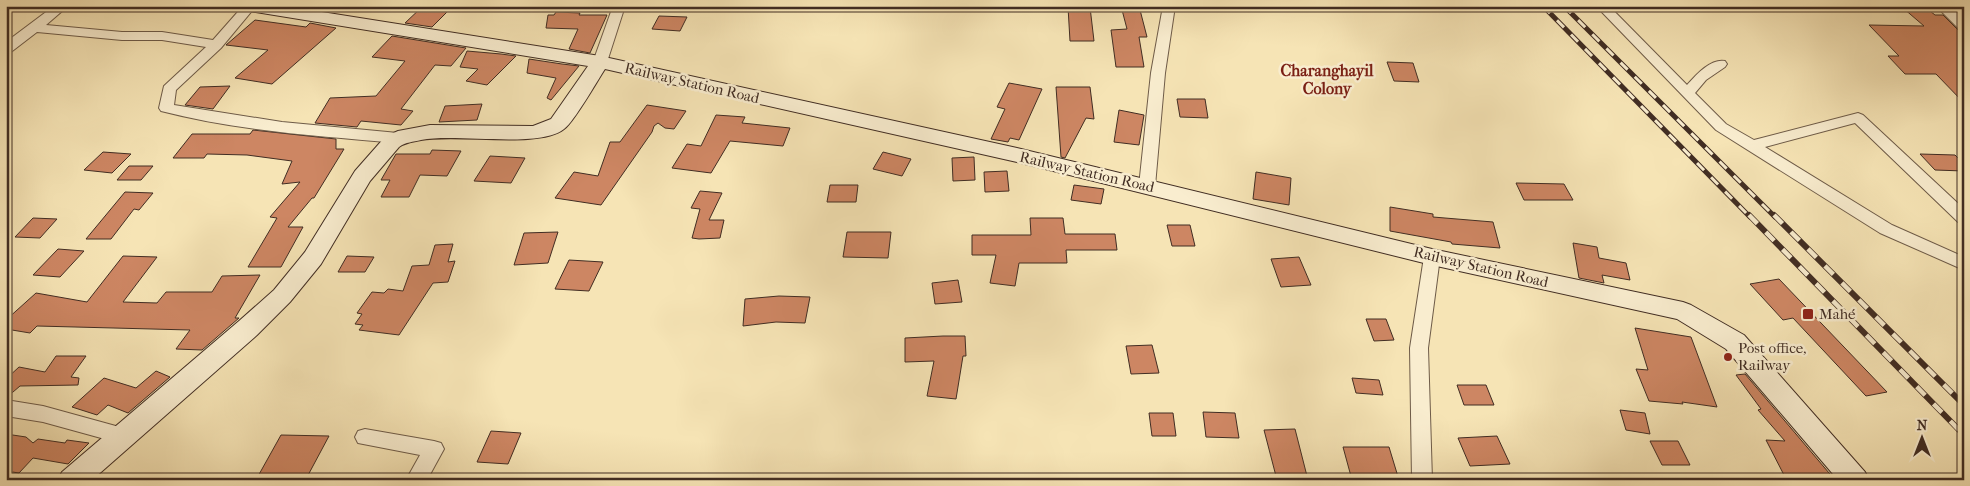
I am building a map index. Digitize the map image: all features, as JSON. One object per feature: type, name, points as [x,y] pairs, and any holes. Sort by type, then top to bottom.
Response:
[{"type":"street","points":[[6,49],[62,6]]},
{"type":"street","points":[[250,6],[216,45],[169,89],[166,108],[219,119],[398,138],[430,132],[533,133],[546,130],[558,124],[600,62],[619,6]]},
{"type":"street","name":"Railway Station Road","points":[[250,6],[600,62],[1147,186],[1432,257],[1683,311],[1735,342],[1855,480]]},
{"type":"street","points":[[1147,186],[1158,73],[1169,6]]},
{"type":"street","points":[[1602,6],[1721,127],[1886,229],[1964,264]]},
{"type":"street","points":[[1942,6],[1964,26]]},
{"type":"street","points":[[1948,6],[1964,8]]},
{"type":"street","points":[[34,28],[122,36],[162,36],[216,45]]},
{"type":"street","points":[[1687,94],[1701,77],[1720,64]]},
{"type":"street","points":[[1751,146],[1858,118],[1964,218]]},
{"type":"street","points":[[72,480],[248,328],[282,296],[313,258],[362,176],[383,150],[398,138]]},
{"type":"street","points":[[1422,480],[1419,348],[1432,257]]},
{"type":"street","points":[[6,408],[43,414],[123,436]]},
{"type":"street","points":[[365,437],[434,449],[416,480]]},
{"type":"building","points":[[423,6],[453,6],[432,27],[405,23]]},
{"type":"building","points":[[1121,6],[1139,6],[1147,37],[1139,37],[1144,67],[1116,67],[1111,30],[1127,29]]},
{"type":"building","points":[[1068,7],[1090,7],[1094,41],[1070,41]]},
{"type":"building","points":[[1925,7],[1935,15],[1943,15],[1958,30],[1964,32],[1964,103],[1936,74],[1905,74],[1888,56],[1899,56],[1869,25],[1924,26],[1903,8]]},
{"type":"building","points":[[556,12],[580,13],[579,15],[607,15],[590,53],[569,49],[578,29],[546,28],[548,15],[554,15]]},
{"type":"building","points":[[659,16],[687,17],[680,31],[652,29]]},
{"type":"building","points":[[255,20],[306,27],[310,23],[336,28],[272,84],[235,78],[268,50],[226,45]]},
{"type":"building","points":[[392,36],[466,48],[451,66],[435,65],[401,109],[413,111],[401,125],[361,121],[357,127],[315,123],[330,98],[376,96],[405,61],[372,57]]},
{"type":"building","points":[[467,51],[516,56],[487,85],[466,81],[478,69],[460,67]]},
{"type":"building","points":[[529,59],[579,66],[551,100],[547,98],[556,78],[527,73]]},
{"type":"building","points":[[1387,62],[1413,63],[1419,82],[1394,81]]},
{"type":"building","points":[[1009,83],[1042,89],[1019,140],[1010,138],[1008,142],[991,139],[1005,109],[997,107]]},
{"type":"building","points":[[230,86],[213,109],[185,105],[200,87]]},
{"type":"building","points":[[1056,87],[1090,87],[1094,119],[1086,118],[1065,158],[1061,157]]},
{"type":"building","points":[[1177,99],[1205,99],[1208,118],[1180,117]]},
{"type":"building","points":[[482,104],[477,120],[439,122],[445,106]]},
{"type":"building","points":[[647,105],[686,111],[674,129],[665,128],[658,123],[654,126],[652,132],[601,205],[555,198],[574,172],[598,176],[610,142],[620,142]]},
{"type":"building","points":[[1119,110],[1144,115],[1139,145],[1114,142]]},
{"type":"building","points":[[716,115],[745,117],[742,123],[790,128],[783,146],[730,141],[711,173],[672,168],[687,144],[701,146]]},
{"type":"building","points":[[253,130],[336,139],[336,149],[344,149],[314,198],[288,227],[303,227],[281,267],[248,267],[277,218],[270,217],[300,182],[282,184],[292,161],[247,155],[207,154],[204,158],[173,158],[192,134],[250,134]]},
{"type":"building","points":[[432,150],[461,151],[447,176],[420,175],[409,197],[381,197],[390,180],[381,180],[396,154],[430,154]]},
{"type":"building","points":[[103,152],[131,154],[112,173],[84,170]]},
{"type":"building","points":[[883,152],[911,159],[902,176],[873,169]]},
{"type":"building","points":[[1920,154],[1955,155],[1964,164],[1964,171],[1935,170]]},
{"type":"building","points":[[490,156],[525,158],[511,183],[474,181]]},
{"type":"building","points":[[974,157],[975,180],[953,181],[952,158]]},
{"type":"building","points":[[129,166],[153,166],[141,180],[117,180]]},
{"type":"building","points":[[1007,171],[1009,191],[985,192],[984,172]]},
{"type":"building","points":[[1256,172],[1291,178],[1289,205],[1253,199]]},
{"type":"building","points":[[1516,183],[1564,184],[1573,200],[1524,200]]},
{"type":"building","points":[[830,185],[858,185],[856,202],[827,202]]},
{"type":"building","points":[[1074,185],[1104,189],[1101,204],[1071,200]]},
{"type":"building","points":[[700,191],[722,193],[709,220],[724,220],[720,238],[692,238],[700,209],[691,208]]},
{"type":"building","points":[[125,192],[153,193],[139,210],[134,209],[111,239],[86,239]]},
{"type":"building","points":[[1390,207],[1433,214],[1433,217],[1493,222],[1500,248],[1452,244],[1451,242],[1390,231]]},
{"type":"building","points":[[33,218],[57,219],[40,238],[15,237]]},
{"type":"building","points":[[1030,218],[1063,218],[1065,234],[1115,234],[1117,250],[1066,250],[1067,263],[1019,263],[1015,286],[990,283],[996,255],[972,255],[972,235],[1031,235]]},
{"type":"building","points":[[1167,225],[1190,225],[1195,246],[1172,246]]},
{"type":"building","points":[[558,232],[548,263],[514,265],[524,233]]},
{"type":"building","points":[[847,232],[891,232],[888,258],[843,257]]},
{"type":"building","points":[[1573,243],[1597,247],[1599,258],[1626,263],[1630,280],[1602,275],[1604,283],[1579,278]]},
{"type":"building","points":[[453,244],[448,262],[455,261],[448,282],[433,283],[399,335],[359,330],[363,325],[355,324],[362,314],[357,313],[372,292],[384,293],[388,289],[403,291],[412,266],[429,265],[435,245]]},
{"type":"building","points":[[58,249],[84,251],[60,277],[33,275]]},
{"type":"building","points":[[123,256],[157,257],[123,302],[157,303],[166,292],[212,292],[222,276],[260,275],[235,318],[239,318],[202,350],[176,349],[190,330],[37,326],[30,333],[6,329],[6,320],[36,293],[87,302]]},
{"type":"building","points":[[347,256],[374,257],[365,272],[338,272]]},
{"type":"building","points":[[1299,257],[1311,285],[1281,287],[1271,259]]},
{"type":"building","points":[[569,260],[603,262],[589,291],[555,289]]},
{"type":"building","points":[[1779,279],[1887,392],[1866,396],[1793,318],[1783,320],[1750,284]]},
{"type":"building","points":[[958,280],[962,302],[935,304],[932,283]]},
{"type":"building","points":[[779,296],[810,297],[805,323],[776,322],[743,326],[745,299]]},
{"type":"building","points":[[1366,319],[1386,319],[1394,340],[1374,341]]},
{"type":"building","points":[[1635,328],[1691,337],[1717,407],[1682,402],[1683,404],[1649,401],[1636,369],[1648,370]]},
{"type":"building","points":[[965,336],[966,356],[963,356],[956,399],[927,396],[934,361],[905,362],[905,338]]},
{"type":"building","points":[[1152,345],[1159,373],[1131,374],[1126,346]]},
{"type":"building","points":[[56,356],[86,356],[71,377],[79,378],[78,385],[20,386],[6,398],[6,379],[19,367],[45,372]]},
{"type":"building","points":[[156,371],[170,377],[128,413],[108,405],[97,415],[72,407],[104,378],[136,388]]},
{"type":"building","points":[[1745,374],[1835,480],[1785,477],[1766,440],[1785,441],[1758,410],[1761,409],[1736,375]]},
{"type":"building","points":[[1352,378],[1379,380],[1383,395],[1356,393]]},
{"type":"building","points":[[1457,385],[1486,385],[1494,405],[1464,405]]},
{"type":"building","points":[[1620,410],[1645,413],[1650,434],[1626,430]]},
{"type":"building","points":[[1203,412],[1235,413],[1239,438],[1206,437]]},
{"type":"building","points":[[1149,413],[1173,413],[1176,436],[1152,436]]},
{"type":"building","points":[[1295,429],[1308,480],[1277,480],[1264,430]]},
{"type":"building","points":[[491,431],[521,433],[508,464],[477,462]]},
{"type":"building","points":[[6,434],[26,437],[33,443],[38,439],[65,443],[67,440],[89,443],[68,464],[33,458],[19,473],[6,471]]},
{"type":"building","points":[[281,435],[329,436],[306,479],[257,478]]},
{"type":"building","points":[[1497,436],[1510,464],[1470,466],[1458,438]]},
{"type":"building","points":[[1650,441],[1678,441],[1690,465],[1662,465]]},
{"type":"building","points":[[1343,447],[1389,447],[1399,480],[1352,480]]},
{"type":"railway","points":[[1543,6],[1750,217]]},
{"type":"railway","points":[[1564,6],[1775,217]]},
{"type":"railway","points":[[1749,215],[1964,435]]},
{"type":"railway","points":[[1774,215],[1964,405]]},
{"type":"place","name":"Mahé","points":[[1808,314]]},
{"type":"place","name":"Post office, Railway","points":[[1728,357]]},
{"type":"district","name":"Charanghayil Colony","points":[[1327,79]]}]
